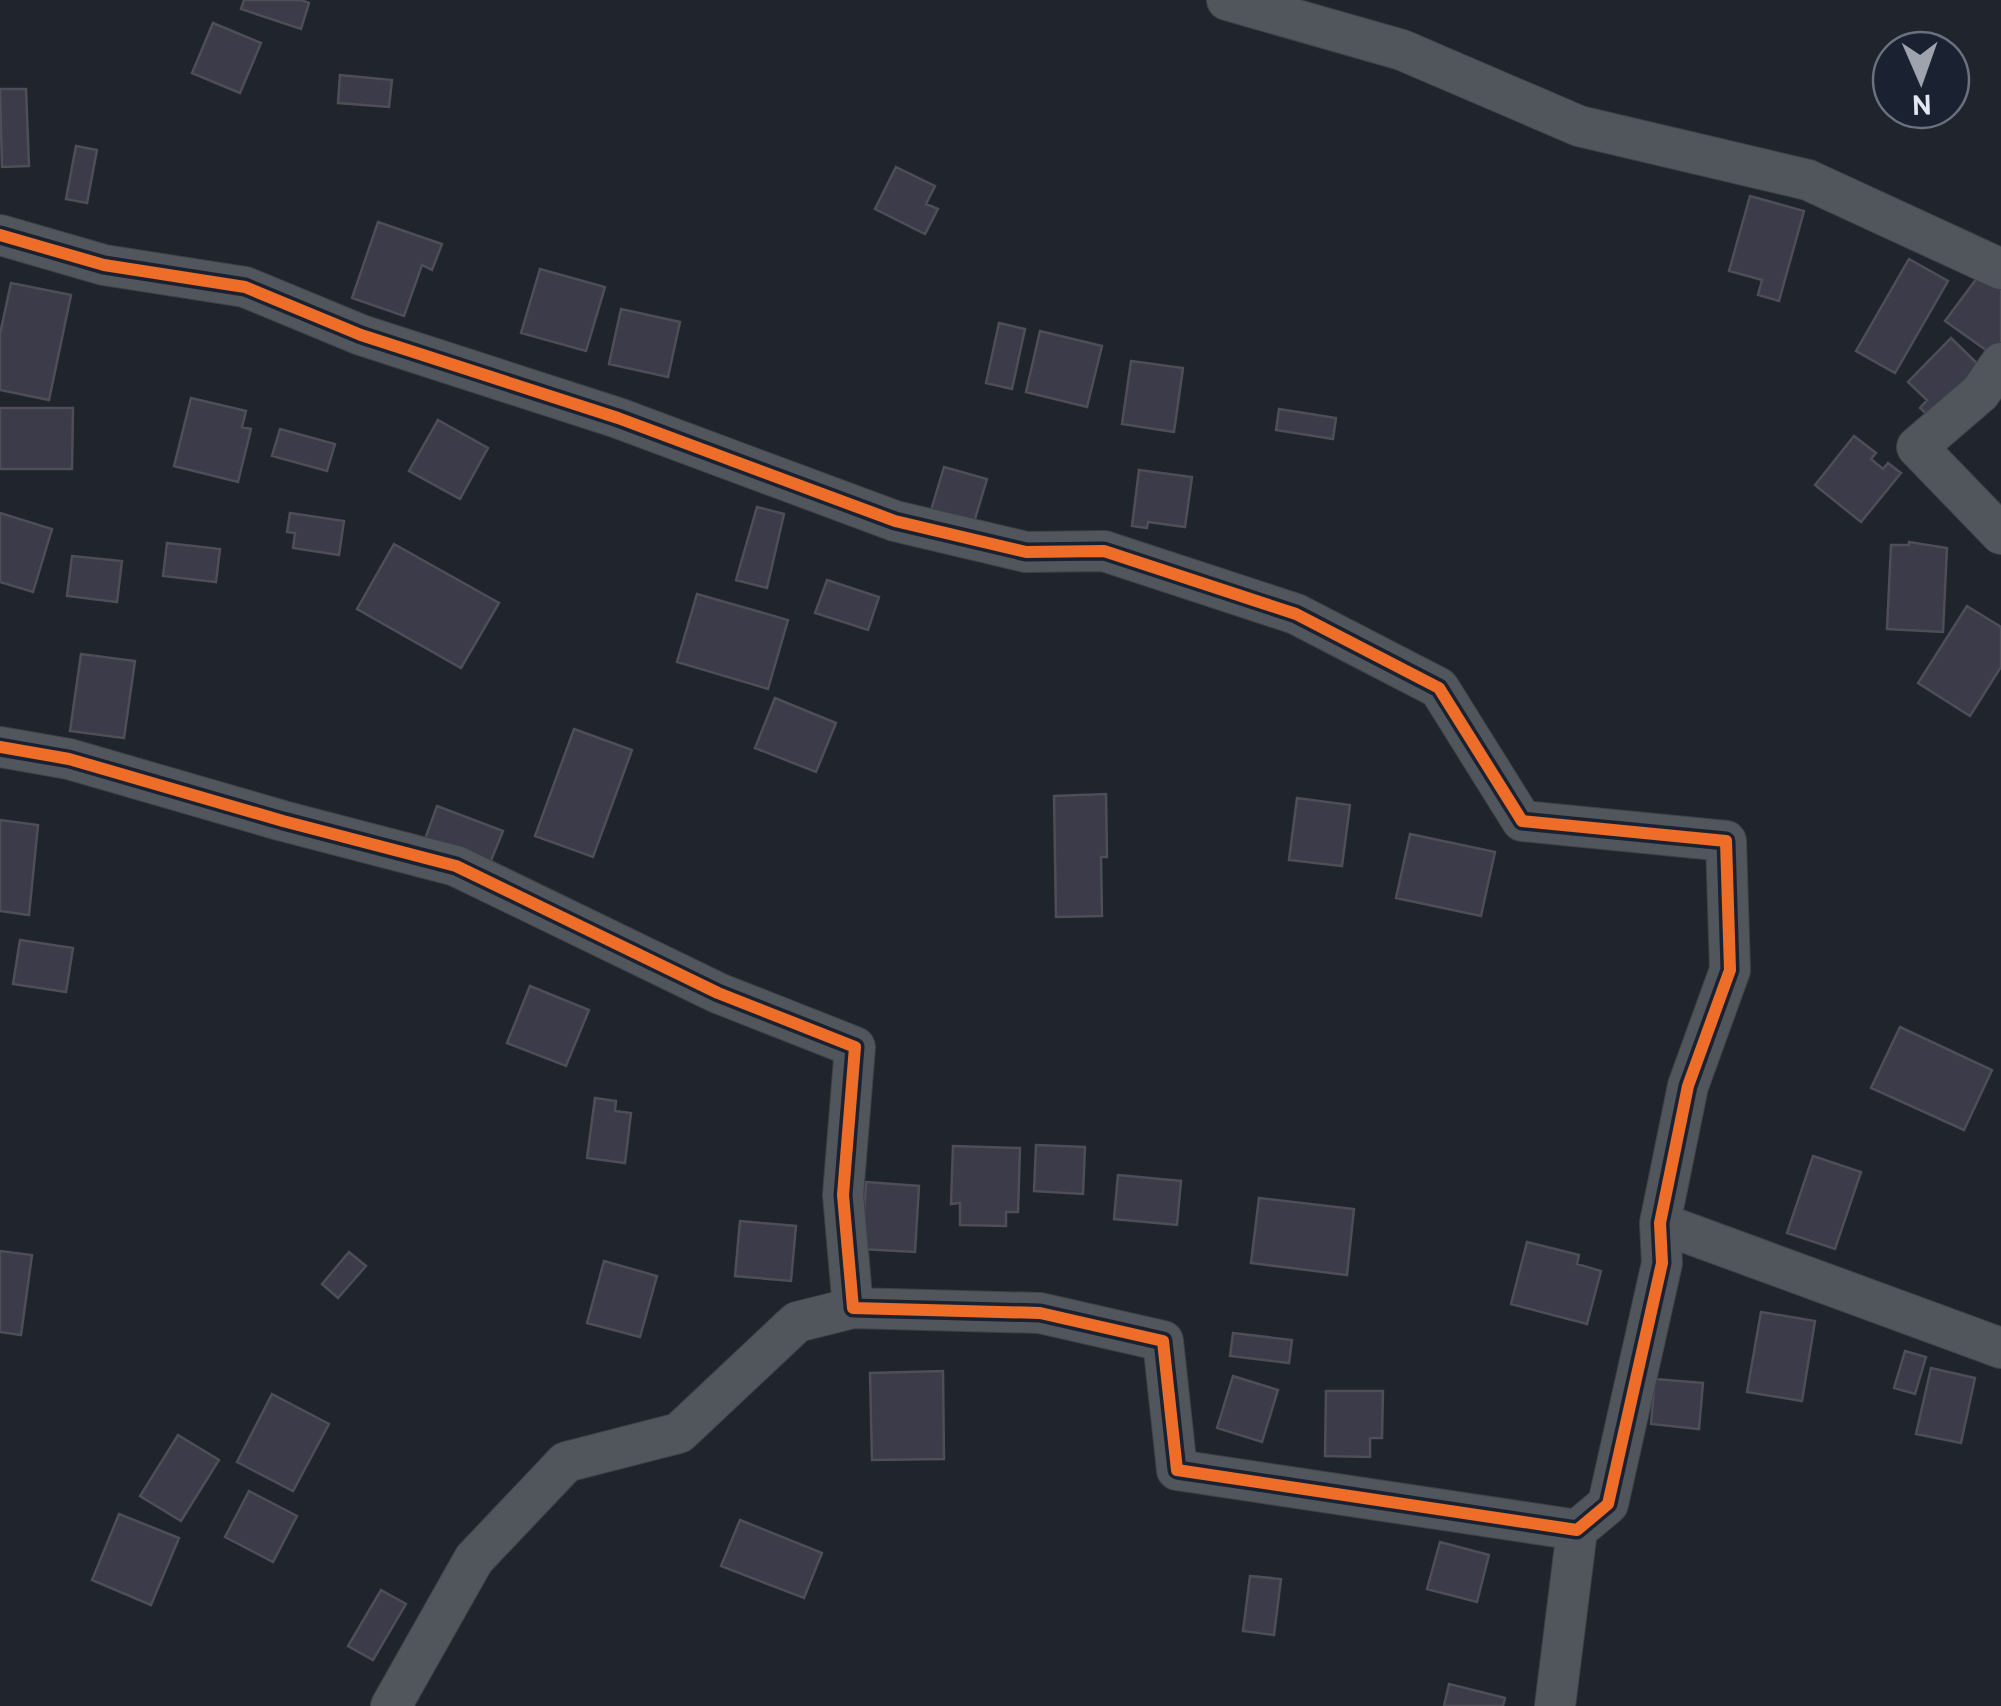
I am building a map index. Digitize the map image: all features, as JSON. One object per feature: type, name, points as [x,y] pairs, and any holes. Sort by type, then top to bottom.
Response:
[{"type":"street","points":[[1227,0],[1402,50],[1579,126],[1808,180],[2001,269]]},
{"type":"street","points":[[0,235],[104,265],[245,287],[360,335],[618,418],[894,521],[1026,552],[1104,551],[1296,614],[1439,688],[1522,822],[1726,841],[1730,970],[1688,1086],[1660,1223],[1662,1262],[1608,1504],[1577,1530],[1555,1706]]},
{"type":"street","points":[[2001,363],[1980,393],[1917,447],[2001,534]]},
{"type":"street","points":[[0,748],[69,759],[456,866],[718,993],[855,1046],[843,1196],[853,1308]]},
{"type":"street","points":[[1660,1223],[2001,1348]]},
{"type":"street","points":[[391,1706],[474,1559],[566,1462],[679,1433],[797,1322],[853,1308],[1040,1313],[1163,1341],[1177,1470],[1577,1530]]},
{"type":"building","points":[[244,0],[309,3],[301,29],[241,9]]},
{"type":"building","points":[[213,23],[261,43],[240,93],[192,73]]},
{"type":"building","points":[[340,75],[392,80],[389,107],[338,103]]},
{"type":"building","points":[[0,89],[26,89],[29,166],[2,167]]},
{"type":"building","points":[[76,146],[97,150],[87,203],[66,199]]},
{"type":"building","points":[[896,167],[935,186],[926,204],[938,209],[925,234],[875,209]]},
{"type":"building","points":[[1750,196],[1804,211],[1779,301],[1758,295],[1762,280],[1729,271]]},
{"type":"building","points":[[378,222],[442,244],[432,270],[422,265],[404,316],[352,298]]},
{"type":"building","points":[[1909,259],[1948,281],[1895,373],[1856,351]]},
{"type":"building","points":[[540,269],[605,287],[586,351],[521,333]]},
{"type":"building","points":[[1983,270],[2001,283],[2001,345],[1993,355],[1945,321]]},
{"type":"building","points":[[11,283],[71,295],[49,400],[0,390],[0,334]]},
{"type":"building","points":[[621,309],[680,322],[668,377],[609,364]]},
{"type":"building","points":[[999,323],[1025,329],[1012,389],[986,383]]},
{"type":"building","points":[[1040,331],[1102,346],[1087,407],[1026,392]]},
{"type":"building","points":[[1951,338],[1986,372],[1936,423],[1920,408],[1927,400],[1908,382]]},
{"type":"building","points":[[1131,361],[1183,368],[1174,432],[1122,424]]},
{"type":"building","points":[[191,398],[246,411],[242,427],[251,429],[238,482],[174,466]]},
{"type":"building","points":[[0,408],[73,408],[72,469],[0,469]]},
{"type":"building","points":[[1279,409],[1336,418],[1333,439],[1276,430]]},
{"type":"building","points":[[438,420],[488,448],[460,499],[409,471]]},
{"type":"building","points":[[280,429],[335,444],[327,471],[272,456]]},
{"type":"building","points":[[1854,436],[1876,453],[1871,459],[1883,469],[1888,463],[1901,473],[1861,522],[1815,485]]},
{"type":"building","points":[[944,467],[987,479],[972,529],[929,517]]},
{"type":"building","points":[[1139,470],[1192,477],[1185,527],[1148,522],[1147,528],[1132,526]]},
{"type":"building","points":[[757,507],[784,514],[767,588],[736,580]]},
{"type":"building","points":[[0,513],[52,529],[33,592],[0,582]]},
{"type":"building","points":[[290,513],[344,521],[339,555],[293,548],[295,533],[287,532]]},
{"type":"building","points":[[1909,542],[1947,548],[1943,632],[1887,629],[1891,545]]},
{"type":"building","points":[[167,543],[220,549],[216,582],[163,576]]},
{"type":"building","points":[[394,544],[499,603],[461,668],[357,609]]},
{"type":"building","points":[[72,556],[122,561],[117,602],[67,596]]},
{"type":"building","points":[[827,580],[879,597],[868,630],[815,613]]},
{"type":"building","points":[[697,594],[788,620],[768,689],[677,662]]},
{"type":"building","points":[[1967,606],[2001,627],[2001,667],[1970,716],[1918,683]]},
{"type":"building","points":[[81,654],[135,661],[124,738],[70,731]]},
{"type":"building","points":[[775,698],[836,723],[816,772],[755,748]]},
{"type":"building","points":[[574,729],[632,750],[593,857],[535,836]]},
{"type":"building","points":[[1106,794],[1107,857],[1101,857],[1102,916],[1056,917],[1054,796]]},
{"type":"building","points":[[1297,798],[1350,805],[1342,866],[1289,860]]},
{"type":"building","points":[[437,806],[503,831],[490,863],[425,839]]},
{"type":"building","points":[[0,820],[38,825],[29,915],[0,911]]},
{"type":"building","points":[[1410,834],[1495,852],[1481,916],[1396,898]]},
{"type":"building","points":[[20,940],[73,948],[66,992],[13,984]]},
{"type":"building","points":[[530,986],[589,1010],[566,1066],[507,1043]]},
{"type":"building","points":[[1900,1027],[1992,1070],[1964,1130],[1871,1088]]},
{"type":"building","points":[[595,1098],[616,1101],[615,1111],[631,1113],[625,1163],[587,1158]]},
{"type":"building","points":[[1036,1145],[1085,1147],[1083,1194],[1034,1191]]},
{"type":"building","points":[[953,1146],[1020,1148],[1018,1212],[1006,1212],[1006,1226],[960,1225],[960,1203],[951,1204]]},
{"type":"building","points":[[1813,1156],[1861,1172],[1835,1249],[1787,1233]]},
{"type":"building","points":[[1118,1175],[1181,1181],[1177,1225],[1114,1219]]},
{"type":"building","points":[[866,1182],[919,1186],[915,1252],[862,1249]]},
{"type":"building","points":[[1259,1198],[1354,1209],[1347,1275],[1251,1263]]},
{"type":"building","points":[[740,1221],[796,1226],[791,1281],[735,1276]]},
{"type":"building","points":[[1527,1242],[1579,1255],[1577,1264],[1601,1271],[1587,1324],[1511,1304]]},
{"type":"building","points":[[0,1251],[32,1255],[21,1335],[0,1332]]},
{"type":"building","points":[[349,1252],[366,1266],[338,1298],[322,1284]]},
{"type":"building","points":[[604,1261],[657,1276],[640,1337],[587,1323]]},
{"type":"building","points":[[1761,1312],[1815,1321],[1802,1401],[1747,1392]]},
{"type":"building","points":[[1233,1333],[1292,1340],[1289,1363],[1230,1356]]},
{"type":"building","points":[[1905,1351],[1926,1357],[1915,1394],[1894,1388]]},
{"type":"building","points":[[1931,1368],[1975,1378],[1961,1443],[1916,1434]]},
{"type":"building","points":[[943,1371],[944,1459],[872,1460],[870,1373]]},
{"type":"building","points":[[1233,1376],[1278,1390],[1262,1442],[1217,1428]]},
{"type":"building","points":[[1655,1379],[1703,1383],[1699,1429],[1651,1424]]},
{"type":"building","points":[[1326,1391],[1383,1391],[1382,1438],[1370,1438],[1370,1457],[1325,1456]]},
{"type":"building","points":[[272,1394],[329,1424],[293,1491],[237,1462]]},
{"type":"building","points":[[178,1435],[219,1460],[181,1521],[140,1496]]},
{"type":"building","points":[[249,1491],[297,1516],[273,1562],[225,1537]]},
{"type":"building","points":[[119,1514],[179,1538],[151,1605],[92,1580]]},
{"type":"building","points":[[740,1520],[822,1553],[804,1598],[721,1566]]},
{"type":"building","points":[[1440,1542],[1489,1555],[1477,1602],[1427,1589]]},
{"type":"building","points":[[1250,1576],[1281,1579],[1274,1635],[1243,1631]]},
{"type":"building","points":[[381,1590],[406,1604],[373,1660],[348,1646]]},
{"type":"building","points":[[1449,1684],[1505,1698],[1503,1706],[1444,1706]]},
{"type":"cycle path","points":[[0,235],[104,265],[245,287],[361,335],[618,418],[895,521],[1026,552],[1104,551],[1296,614],[1439,688],[1522,821],[1726,841],[1730,970],[1688,1086],[1660,1223],[1662,1263],[1608,1504],[1577,1530],[1177,1470],[1163,1341],[1040,1313],[853,1308],[843,1195],[855,1047],[718,993],[456,866],[69,759],[0,747]]}]
